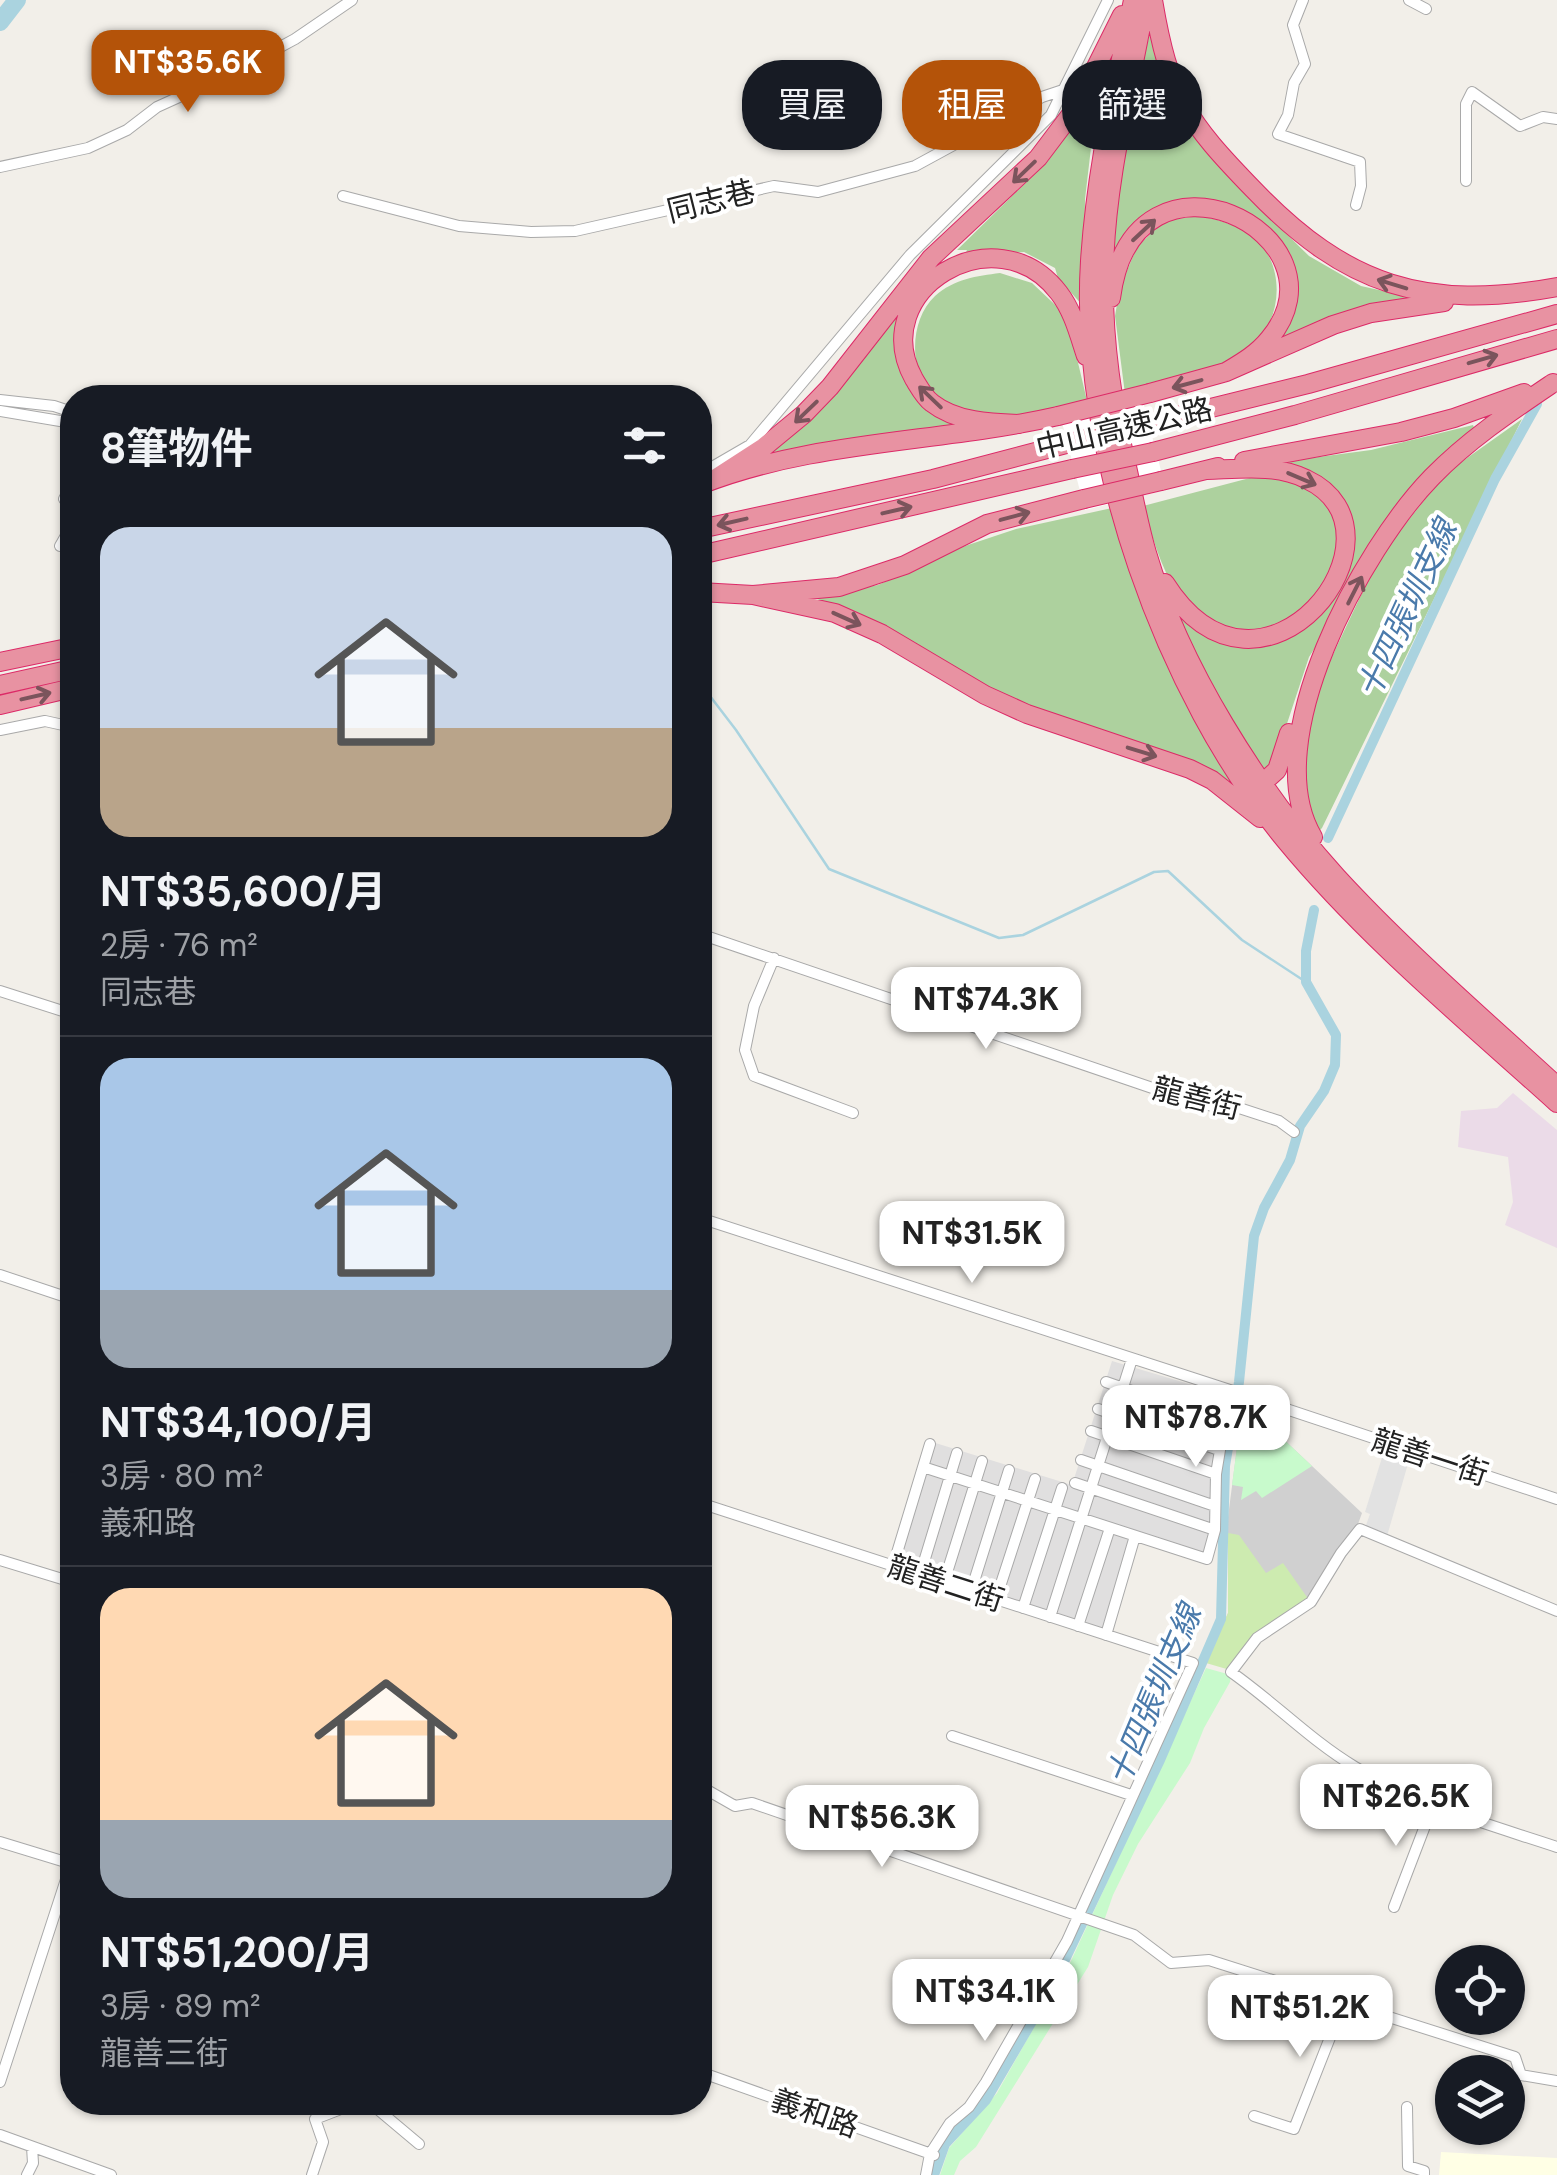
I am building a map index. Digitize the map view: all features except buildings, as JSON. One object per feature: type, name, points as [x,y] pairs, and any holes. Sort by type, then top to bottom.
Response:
[{"type":"highway","points":[[1130,0],[1099,159],[1090,265],[1094,378],[1100,423],[1126,534],[1210,728],[1257,789],[1336,876],[1557,1086]]},
{"type":"highway","points":[[712,476],[764,447],[804,414],[854,358],[931,258],[1038,158],[1089,85],[1130,0]]},
{"type":"highway","points":[[1150,0],[1170,79],[1182,104],[1215,149],[1284,222],[1312,244],[1366,275],[1418,291],[1479,297]]},
{"type":"highway","points":[[1150,0],[1114,160],[1104,268],[1105,353],[1114,414],[1146,552],[1172,624],[1284,838]]},
{"type":"highway","points":[[1105,353],[1112,291],[1130,244],[1142,229],[1170,212],[1188,206],[1209,206],[1231,212],[1264,235],[1276,248],[1286,280],[1283,314],[1270,338],[1252,356],[1226,372]]},
{"type":"highway","points":[[1020,424],[955,415],[931,403],[909,370],[904,352],[910,310],[924,289],[952,266],[967,260],[998,258],[1018,262],[1045,278],[1073,317],[1094,378]]},
{"type":"highway","points":[[712,478],[837,449],[973,433],[1058,416],[1226,372],[1333,325],[1371,313],[1557,287]]},
{"type":"highway","name":"中山高速公路","points":[[712,526],[933,479],[1308,384],[1557,314]]},
{"type":"highway","name":"中山高速公路","points":[[712,552],[1153,452],[1557,339]]},
{"type":"highway","points":[[1257,789],[1278,770],[1302,686],[1380,544],[1430,479],[1492,424],[1555,382]]},
{"type":"highway","points":[[753,595],[839,586],[873,577],[904,566],[987,524],[1293,450],[1402,432],[1555,382]]},
{"type":"highway","points":[[1146,552],[1188,612],[1238,638],[1270,636],[1288,630],[1313,611],[1328,592],[1343,562],[1346,541],[1334,503],[1318,485],[1264,468],[1207,470]]},
{"type":"highway","points":[[712,593],[753,595],[835,613],[882,634],[985,695],[1027,714],[1190,769],[1240,800],[1284,838],[1363,925],[1557,1104]]},
{"type":"highway","points":[[1336,876],[1304,819],[1294,765],[1296,740],[1311,686],[1339,622]]},
{"type":"highway","points":[[0,662],[60,650]]},
{"type":"highway","points":[[0,685],[60,671]]},
{"type":"highway","points":[[0,705],[60,691]]},
{"type":"street","points":[[0,167],[72,152],[114,136],[157,106],[232,73],[295,39],[352,0]]},
{"type":"street","points":[[1078,60],[1108,0]]},
{"type":"street","points":[[1303,0],[1292,26],[1305,64],[1294,83],[1288,115],[1278,134],[1360,162],[1361,186],[1356,205]]},
{"type":"street","points":[[1408,0],[1426,9]]},
{"type":"street","name":"同志巷","points":[[343,196],[459,226],[575,231],[774,186],[818,192],[915,166],[1042,97],[1062,90]]},
{"type":"street","points":[[712,474],[750,445],[910,255],[1051,115],[1062,92]]},
{"type":"street","points":[[1466,181],[1466,104],[1472,92],[1520,126],[1557,118]]},
{"type":"street","points":[[0,400],[60,408]]},
{"type":"street","points":[[0,410],[60,420]]},
{"type":"street","points":[[0,730],[45,721],[60,724]]},
{"type":"street","name":"龍善街","points":[[712,938],[1170,1094],[1219,1108],[1233,1106],[1280,1121],[1294,1132]]},
{"type":"street","points":[[774,958],[754,1006],[745,1050],[754,1076],[853,1113]]},
{"type":"street","points":[[0,991],[60,1010]]},
{"type":"street","points":[[712,1222],[1231,1390],[1216,1474],[1215,1530],[1207,1559],[924,1467]]},
{"type":"street","points":[[0,1275],[60,1294]]},
{"type":"street","points":[[1050,1617],[1132,1359]]},
{"type":"street","points":[[1106,1382],[1223,1422]]},
{"type":"street","name":"龍善一街","points":[[1247,1396],[1557,1498]]},
{"type":"street","points":[[1098,1408],[1219,1450]]},
{"type":"street","points":[[1091,1431],[1216,1474]]},
{"type":"street","points":[[893,1566],[930,1444]]},
{"type":"street","points":[[920,1574],[957,1453]]},
{"type":"street","points":[[1082,1460],[1215,1506]]},
{"type":"street","points":[[944,1582],[982,1462]]},
{"type":"street","points":[[971,1591],[1009,1470]]},
{"type":"street","points":[[996,1599],[1034,1479]]},
{"type":"street","points":[[1074,1483],[1215,1530]]},
{"type":"street","points":[[1023,1608],[1062,1488]]},
{"type":"street","name":"龍善二街","points":[[712,1507],[1193,1663],[1131,1795]]},
{"type":"street","points":[[1078,1626],[1110,1528]]},
{"type":"street","points":[[1557,1611],[1360,1529],[1311,1602],[1257,1638],[1232,1672],[1310,1737],[1398,1792],[1490,1827],[1557,1846]]},
{"type":"street","points":[[1106,1635],[1135,1536]]},
{"type":"street","points":[[0,1560],[60,1578]]},
{"type":"street","points":[[926,2175],[932,2154],[950,2123],[986,2082],[1049,1976],[1131,1795],[952,1736]]},
{"type":"street","points":[[712,1793],[735,1806],[752,1803],[1134,1936],[1171,1962],[1209,1960],[1515,2057],[1521,2075],[1557,2081]]},
{"type":"street","points":[[1394,1907],[1433,1805]]},
{"type":"street","points":[[0,1842],[60,1860]]},
{"type":"street","points":[[0,2082],[60,1900]]},
{"type":"street","points":[[1254,2116],[1294,2128],[1344,2002]]},
{"type":"street","name":"義和路","points":[[712,2076],[932,2154]]},
{"type":"street","points":[[1408,2107],[1408,2166],[1424,2175]]},
{"type":"street","points":[[312,2175],[323,2142],[315,2119],[325,2115]]},
{"type":"street","points":[[385,2115],[419,2144]]},
{"type":"street","points":[[0,2135],[111,2175]]},
{"type":"street","points":[[27,2175],[33,2164],[32,2146]]},
{"type":"shaded area","points":[[1513,1093],[1557,1130],[1557,1248],[1505,1225],[1513,1202],[1508,1157],[1458,1147],[1461,1111],[1497,1108]]},
{"type":"shaded area","points":[[1112,1361],[1226,1395],[1213,1529],[1205,1556],[1134,1533],[1104,1633],[890,1562],[929,1441],[1072,1485]]},
{"type":"shaded area","points":[[1243,1401],[1362,1513],[1357,1527],[1309,1600],[1206,1663],[1228,1613],[1228,1517]]},
{"type":"shaded area","points":[[1385,1448],[1410,1457],[1387,1536],[1365,1528],[1370,1514],[1365,1512]]},
{"type":"shaded area","points":[[1441,2152],[1557,2158],[1557,2175],[1439,2175]]},
{"type":"green space","points":[[1151,30],[1158,60],[1143,60]]},
{"type":"green space","points":[[1062,141],[1062,150],[1091,150],[1085,199],[1084,307],[1058,278],[1055,268],[1024,252],[964,257],[967,250],[957,250],[1048,161]]},
{"type":"green space","points":[[1202,146],[1309,256],[1361,286],[1406,296],[1406,301],[1280,339],[1293,307],[1282,248],[1246,213],[1209,202],[1168,204],[1136,225],[1115,264],[1110,263],[1123,150],[1202,150]]},
{"type":"green space","points":[[1200,216],[1237,227],[1265,251],[1272,263],[1277,292],[1270,321],[1253,344],[1223,365],[1177,382],[1125,394],[1115,316],[1120,287],[1137,247],[1165,220]]},
{"type":"green space","points":[[1000,273],[1032,283],[1067,316],[1088,405],[1031,419],[998,420],[951,409],[926,388],[919,373],[915,340],[925,308],[935,296],[958,282]]},
{"type":"green space","points":[[902,307],[900,350],[907,381],[927,407],[964,429],[761,460],[806,425]]},
{"type":"green space","points":[[1522,419],[1317,833],[1307,812],[1299,749],[1311,701],[1379,557],[1446,473]]},
{"type":"green space","points":[[1473,425],[1475,430],[1399,501],[1365,555],[1338,613],[1309,657],[1273,766],[1263,775],[1218,702],[1174,608],[1241,639],[1314,617],[1348,516],[1281,462],[1371,450]]},
{"type":"green space","points":[[1265,474],[1292,477],[1329,498],[1344,545],[1322,594],[1296,618],[1260,629],[1223,625],[1206,618],[1177,592],[1161,561],[1143,506]]},
{"type":"green space","points":[[1112,508],[1241,794],[1213,772],[1145,744],[1015,702],[886,626],[817,599],[818,595],[878,585],[965,546],[1016,529]]},
{"type":"green space","points":[[1243,1401],[1312,1466],[1262,1498],[1256,1491],[1241,1500],[1243,1487],[1232,1485]]},
{"type":"green space","points":[[1228,1533],[1239,1535],[1266,1573],[1283,1563],[1309,1600],[1255,1636],[1230,1670],[1206,1663],[1228,1613]]},
{"type":"green space","points":[[1206,1668],[1231,1675],[1230,1682],[1190,1763],[1138,1844],[1113,1895],[1088,1967],[976,2147],[960,2161],[954,2175],[940,2175],[949,2148],[997,2093],[1070,1963]]},
{"type":"pier","points":[[1139,386],[1166,490],[1085,510],[1058,407]]},
{"type":"waterway","points":[[0,22],[17,0]]},
{"type":"waterway","name":"十四張圳支線","points":[[1328,838],[1495,479],[1537,404]]},
{"type":"waterway","points":[[712,699],[829,869],[999,938],[1023,935],[1154,872],[1168,871],[1242,940],[1306,982]]},
{"type":"waterway","name":"十四張圳支線","points":[[934,2175],[945,2144],[986,2100],[1051,1989],[1160,1760],[1221,1619],[1225,1466],[1239,1382],[1254,1236],[1290,1160],[1300,1126],[1324,1091],[1335,1065],[1336,1035],[1306,982],[1306,951],[1314,910]]}]
